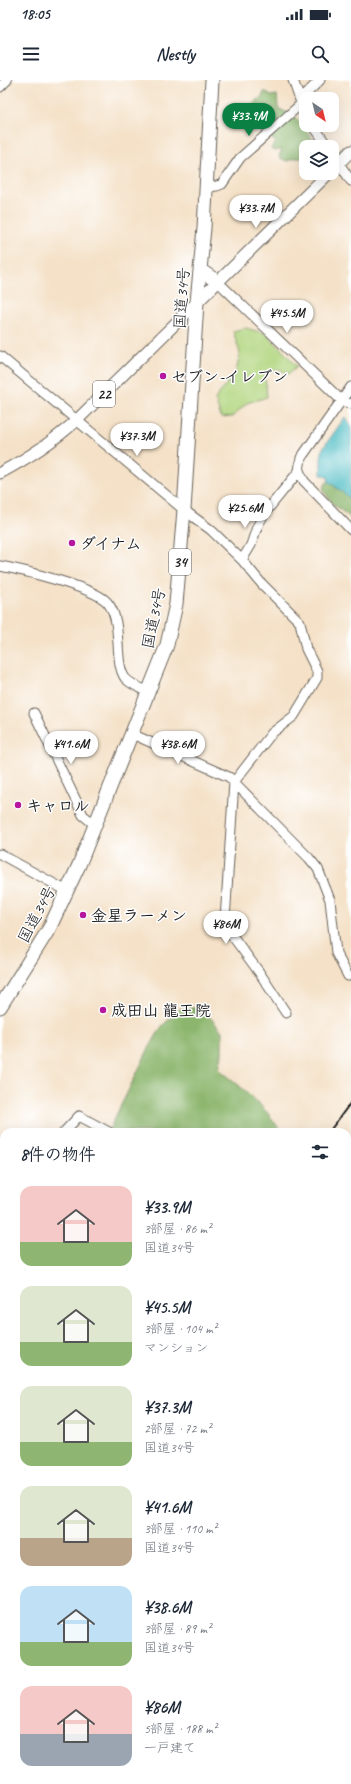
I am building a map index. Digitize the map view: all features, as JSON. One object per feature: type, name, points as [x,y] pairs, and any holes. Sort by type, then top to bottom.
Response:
[{"type":"highway","name":"国道34号","points":[[2,1000],[49,929],[67,891],[167,645],[176,604],[184,510],[212,80]]},
{"type":"highway","points":[[200,270],[218,282]]},
{"type":"main road","points":[[339,163],[351,151]]},
{"type":"main road","points":[[197,302],[322,180]]},
{"type":"main road","name":"22","points":[[0,473],[32,454],[58,436],[77,420],[197,302]]},
{"type":"street","points":[[0,87],[7,80]]},
{"type":"street","points":[[293,80],[299,99]]},
{"type":"street","points":[[309,92],[320,80]]},
{"type":"street","points":[[205,187],[222,184],[240,158],[299,103]]},
{"type":"street","points":[[339,170],[351,181]]},
{"type":"street","points":[[218,282],[341,400],[351,404]]},
{"type":"street","points":[[0,356],[184,510],[211,530],[242,560],[261,583],[300,622],[306,649],[317,671],[317,678],[294,716],[272,733],[234,782],[225,920],[231,934],[259,972],[286,1013]]},
{"type":"street","points":[[242,560],[251,545],[257,527],[264,514],[298,471],[301,458],[351,387]]},
{"type":"street","points":[[298,471],[304,481],[351,530]]},
{"type":"street","points":[[3,566],[54,580],[102,597],[110,606],[115,618],[122,672],[129,682],[149,692]]},
{"type":"street","points":[[34,713],[83,815],[95,825]]},
{"type":"street","points":[[132,734],[223,774],[234,782],[318,869],[330,900],[336,954],[348,976]]},
{"type":"street","points":[[0,854],[67,891]]},
{"type":"street","points":[[68,1128],[79,1116],[102,1128]]},
{"type":"green space","points":[[265,91],[271,96],[277,95],[278,108],[293,115],[299,122],[299,132],[307,132],[312,138],[313,140],[299,140],[299,158],[287,161],[280,158],[279,154],[281,149],[276,151],[272,150],[271,148],[276,143],[270,138],[270,134],[264,130],[264,120],[262,114],[254,104],[256,100],[260,99]]},
{"type":"green space","points":[[246,328],[267,334],[297,366],[288,374],[279,369],[265,374],[267,397],[247,403],[232,417],[221,418],[215,399],[236,372],[240,353],[233,331]]},
{"type":"green space","points":[[331,480],[348,496],[351,518],[333,504],[323,490],[326,483]]},
{"type":"green space","points":[[181,1008],[202,1008],[222,1031],[222,1054],[219,1069],[245,1090],[261,1106],[278,1128],[110,1128],[148,1050],[162,1026]]},
{"type":"water","points":[[345,417],[351,425],[351,499],[328,481],[329,478],[325,475],[321,475],[321,457],[323,448]]},
{"type":"railway","points":[[332,1128],[351,1102]]},
{"type":"place","name":"セブン-イレブン","points":[[163,376]]},
{"type":"place","name":"ダイナム","points":[[72,543]]},
{"type":"place","name":"キャロル","points":[[18,805]]},
{"type":"place","name":"金星ラーメン","points":[[83,915]]},
{"type":"place","name":"成田山 龍王院","points":[[103,1010]]}]
